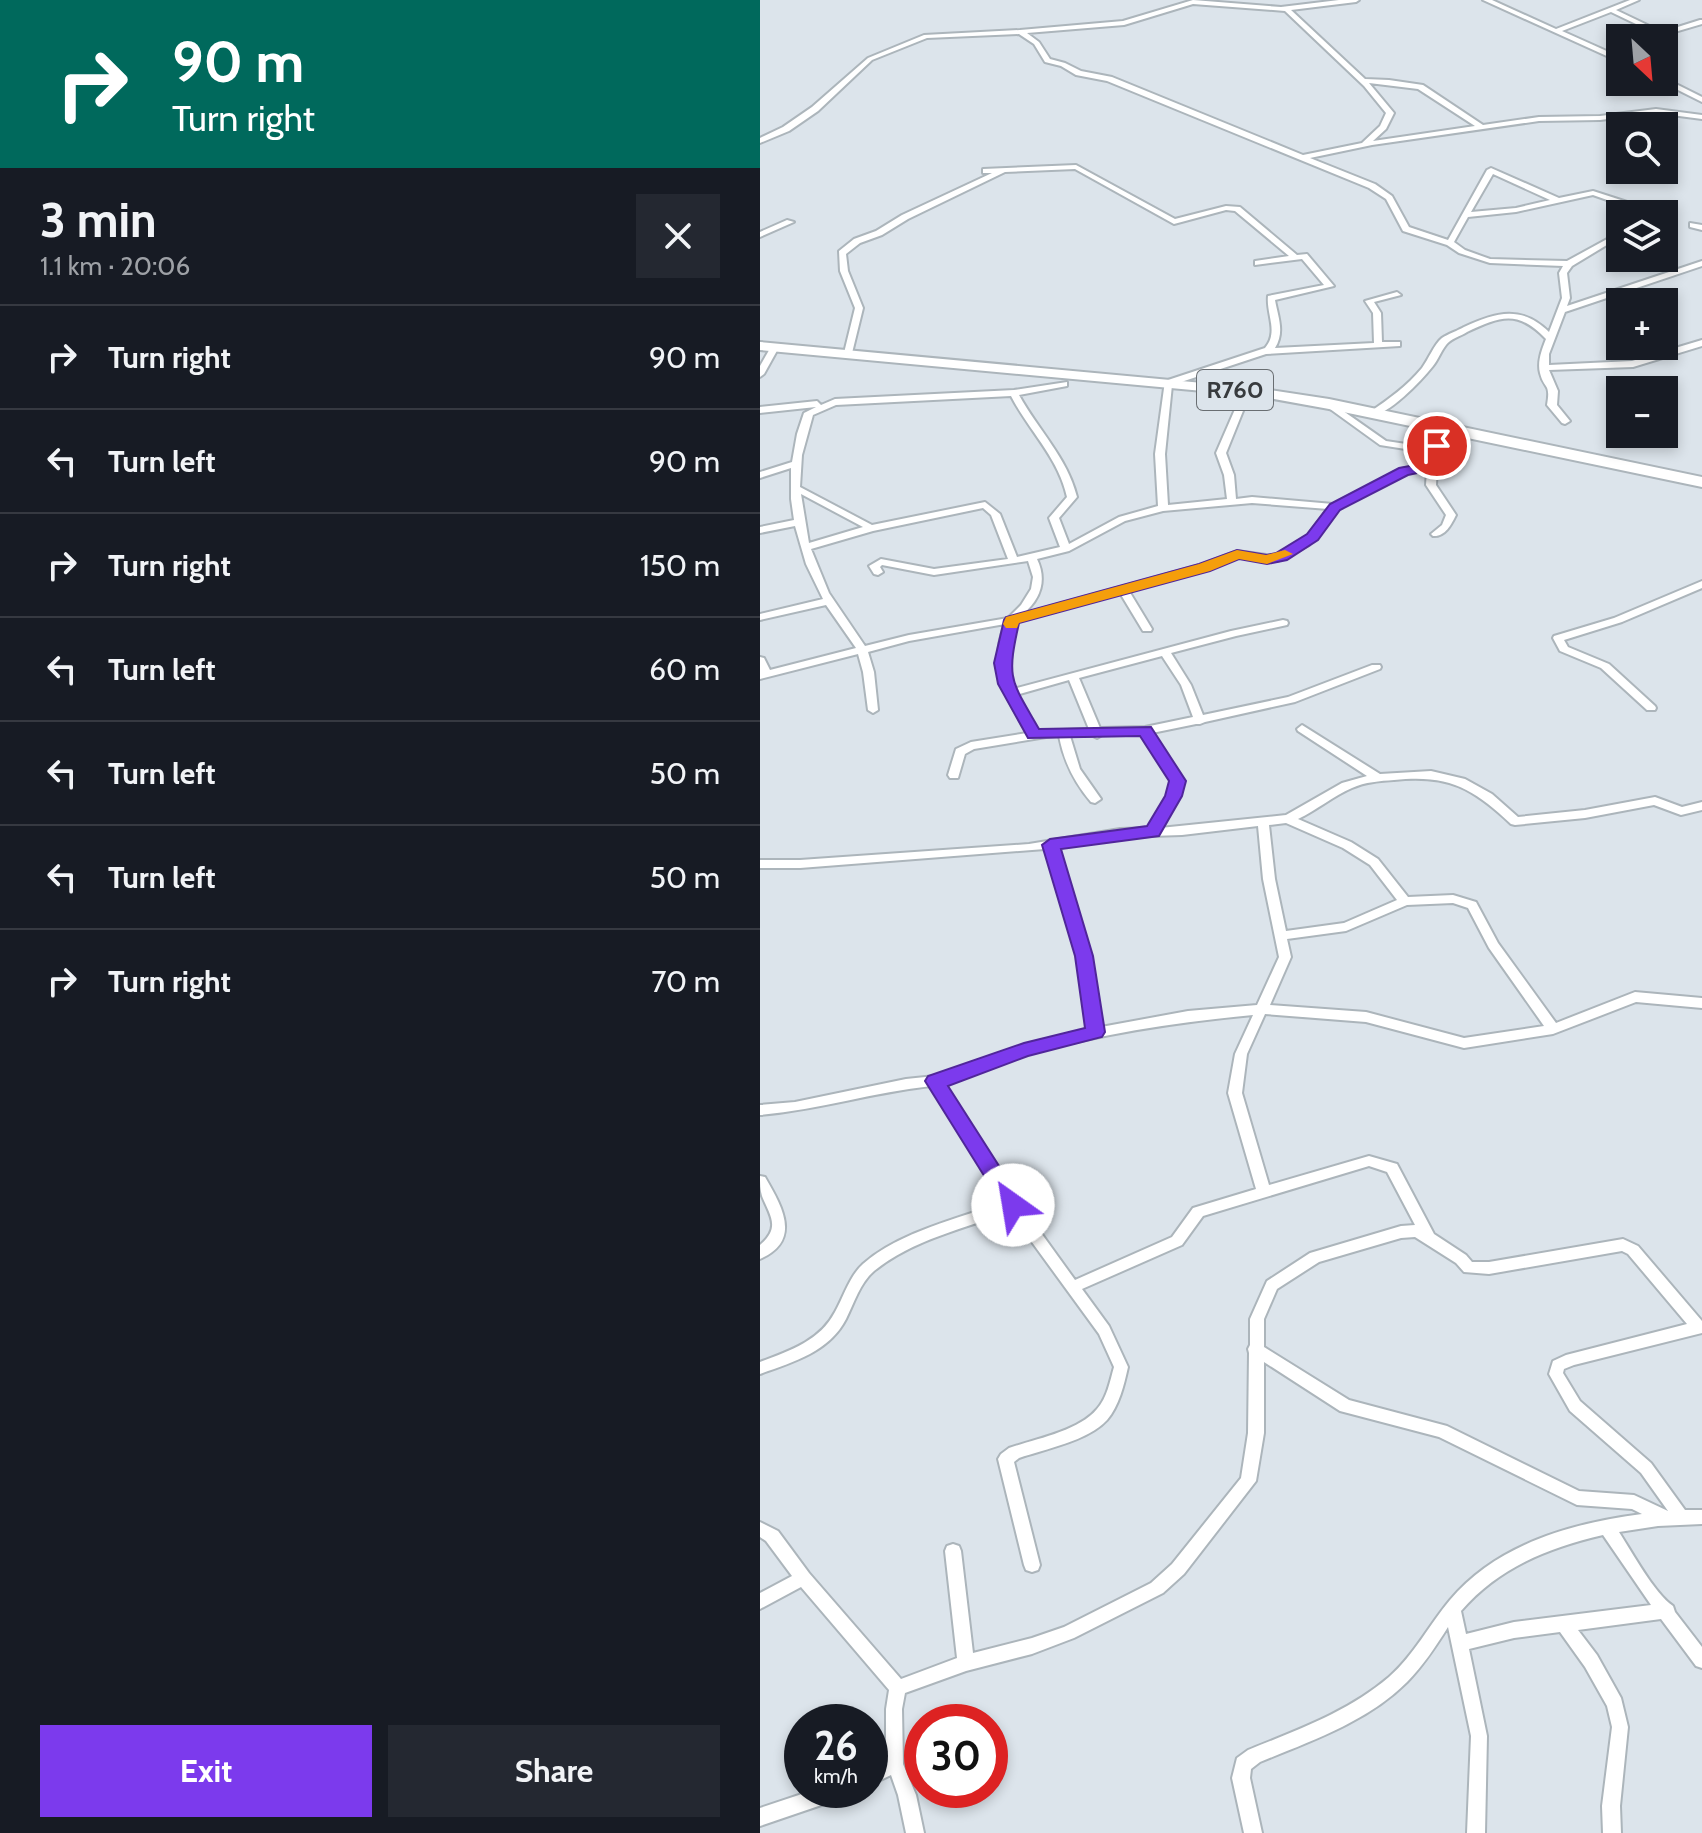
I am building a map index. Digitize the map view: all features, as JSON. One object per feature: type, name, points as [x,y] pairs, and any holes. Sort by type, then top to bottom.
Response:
[{"type":"main road","name":"R760","points":[[768,346],[1247,391],[1329,404],[1702,482]]},
{"type":"street","points":[[760,141],[815,109],[870,59],[914,40],[937,34],[1020,32],[1124,23],[1190,3],[1223,1],[1286,8],[1356,0]]},
{"type":"street","points":[[1486,0],[1606,54]]},
{"type":"street","points":[[1557,31],[1636,0]]},
{"type":"street","points":[[1286,8],[1309,34],[1336,52],[1390,113],[1383,127],[1364,145]]},
{"type":"street","points":[[1611,10],[1640,24]]},
{"type":"street","points":[[1678,28],[1700,22]]},
{"type":"street","points":[[1020,32],[1037,43],[1047,61],[1063,64],[1079,73],[1109,79],[1383,192],[1406,229],[1450,243],[1457,250],[1480,259],[1569,264]]},
{"type":"street","points":[[1602,52],[1606,51]]},
{"type":"street","points":[[1362,81],[1420,87],[1430,97],[1480,126]]},
{"type":"street","points":[[1678,87],[1702,100]]},
{"type":"street","points":[[1304,157],[1480,126],[1539,119],[1600,118],[1641,112],[1702,117]]},
{"type":"street","points":[[986,171],[1080,168],[1174,222],[1226,208],[1237,209],[1294,256]]},
{"type":"street","points":[[848,353],[859,308],[844,271],[842,253],[857,241],[1004,170]]},
{"type":"street","points":[[1450,243],[1491,170],[1556,200]]},
{"type":"street","points":[[1467,215],[1516,210],[1597,193],[1616,200]]},
{"type":"street","points":[[760,235],[790,222]]},
{"type":"street","points":[[1565,421],[1552,405],[1554,391],[1544,368],[1566,298],[1563,273],[1569,264],[1606,242]]},
{"type":"street","points":[[1258,263],[1304,256],[1310,259],[1330,286],[1271,298],[1276,341],[1263,351]]},
{"type":"street","points":[[1563,310],[1702,263]]},
{"type":"street","points":[[1378,345],[1377,313],[1369,301],[1397,295]]},
{"type":"street","points":[[1373,414],[1424,372],[1437,357],[1443,341],[1481,323],[1506,317],[1523,317],[1551,339]]},
{"type":"street","points":[[1544,368],[1633,364],[1702,343]]},
{"type":"street","points":[[1163,508],[1160,454],[1168,383],[1263,351],[1397,344]]},
{"type":"street","points":[[760,374],[768,346]]},
{"type":"street","points":[[760,410],[828,403],[1014,393],[1064,384]]},
{"type":"street","points":[[1232,501],[1229,475],[1221,453],[1247,391]]},
{"type":"street","points":[[1014,393],[1034,427],[1062,464],[1070,485],[1072,497],[1054,518],[1066,549]]},
{"type":"street","points":[[828,403],[809,413],[799,435],[798,522],[818,583],[862,649],[868,667],[873,710]]},
{"type":"street","points":[[1329,404],[1383,443],[1436,451]]},
{"type":"street","points":[[1436,534],[1446,526],[1451,515],[1431,486],[1432,466],[1443,430]]},
{"type":"street","points":[[760,475],[798,463]]},
{"type":"street","points":[[760,660],[764,676],[862,649],[1012,620],[1204,567],[1237,554],[1274,559],[1306,543],[1335,507],[1404,471],[1432,466]]},
{"type":"street","points":[[796,488],[871,528]]},
{"type":"street","points":[[878,572],[874,566],[881,562],[934,572],[1014,561],[1066,549],[1122,519],[1163,508],[1266,500],[1335,507]]},
{"type":"street","points":[[806,547],[871,528],[985,505],[991,507],[1002,527],[1014,561]]},
{"type":"street","points":[[760,530],[798,522]]},
{"type":"street","points":[[1031,557],[1039,570],[1038,584],[1025,607],[1012,620],[1002,663],[1009,693],[1034,735]]},
{"type":"street","points":[[1651,708],[1605,666],[1564,649],[1558,638],[1618,620],[1702,584]]},
{"type":"street","points":[[1123,589],[1147,629]]},
{"type":"street","points":[[1691,590],[1702,600]]},
{"type":"street","points":[[760,617],[829,601]]},
{"type":"street","points":[[1009,693],[1283,623]]},
{"type":"street","points":[[1165,652],[1186,685],[1200,721]]},
{"type":"street","points":[[954,775],[960,752],[971,746],[1034,735],[1145,731],[1200,721],[1291,700],[1376,667]]},
{"type":"street","points":[[1073,676],[1097,734]]},
{"type":"street","points":[[1302,729],[1378,778]]},
{"type":"street","points":[[1145,731],[1177,781],[1174,796],[1152,832]]},
{"type":"street","points":[[1064,734],[1073,772],[1095,799]]},
{"type":"street","points":[[760,864],[800,864],[1050,845],[1120,833],[1263,824],[1287,819],[1350,784],[1426,773],[1457,778],[1479,789],[1515,821],[1585,814],[1655,801],[1681,811],[1702,806]]},
{"type":"street","points":[[1287,819],[1347,845],[1374,862],[1405,901]]},
{"type":"street","points":[[1263,824],[1285,957],[1241,1054],[1235,1093],[1264,1193]]},
{"type":"street","points":[[1050,845],[1084,956],[1095,1032]]},
{"type":"street","points":[[1281,936],[1346,927],[1405,901],[1453,899],[1472,905],[1479,913],[1493,945],[1553,1029]]},
{"type":"street","points":[[760,1110],[795,1107],[935,1081],[1024,1050],[1095,1032],[1188,1016],[1262,1009],[1366,1017],[1464,1043],[1553,1029],[1635,997],[1702,1003]]},
{"type":"street","points":[[935,1081],[1013,1205],[1104,1330],[1121,1367],[1112,1399],[1101,1417],[1088,1426],[1014,1453],[1006,1459],[1032,1565]]},
{"type":"street","points":[[1073,1287],[1177,1241],[1198,1212],[1369,1161],[1392,1168],[1428,1237]]},
{"type":"street","points":[[760,1181],[775,1208],[781,1230],[777,1240],[760,1253]]},
{"type":"street","points":[[760,1368],[802,1352],[826,1336],[835,1326],[860,1276],[871,1265],[918,1239],[1013,1205]]},
{"type":"street","points":[[898,1688],[966,1663],[1068,1633],[1157,1588],[1178,1569],[1248,1481],[1256,1433],[1257,1319],[1272,1285],[1315,1257],[1401,1232],[1417,1231],[1461,1259],[1469,1268],[1489,1268],[1623,1245],[1633,1250],[1701,1328],[1571,1359],[1558,1365],[1556,1374],[1575,1406],[1646,1468],[1673,1518]]},
{"type":"street","points":[[1255,1349],[1345,1406],[1442,1431],[1577,1498],[1634,1502],[1673,1518]]},
{"type":"street","points":[[1253,1833],[1241,1778],[1243,1764],[1254,1756],[1344,1719],[1391,1686],[1412,1667],[1461,1599],[1516,1555],[1607,1528],[1702,1517]]},
{"type":"street","points":[[1607,1528],[1650,1592],[1702,1660]]},
{"type":"street","points":[[760,1529],[772,1536],[803,1578],[898,1688]]},
{"type":"street","points":[[953,1551],[966,1663]]},
{"type":"street","points":[[760,1601],[803,1578]]},
{"type":"street","points":[[1453,1610],[1479,1736],[1476,1833]]},
{"type":"street","points":[[1460,1643],[1514,1630],[1667,1611]]},
{"type":"street","points":[[1564,1624],[1591,1661],[1615,1704],[1620,1727],[1611,1806],[1612,1833]]},
{"type":"street","points":[[898,1688],[894,1709],[895,1764],[907,1795],[915,1833]]},
{"type":"street","points":[[888,1768],[895,1764]]},
{"type":"street","points":[[760,1817],[786,1808]]},
{"type":"slow traffic","points":[[1011,624],[1012,620],[1204,567],[1237,554],[1267,560],[1285,554]]},
{"type":"route","points":[[1013,1205],[935,1081],[980,1068],[1024,1050],[1095,1032],[1084,956],[1050,845],[1120,833],[1152,832],[1174,796],[1177,781],[1145,731],[1034,735],[1006,684],[1002,663],[1004,643],[1012,620],[1204,567],[1237,554],[1274,559],[1313,537],[1335,507],[1411,468],[1432,466],[1437,446]]}]
